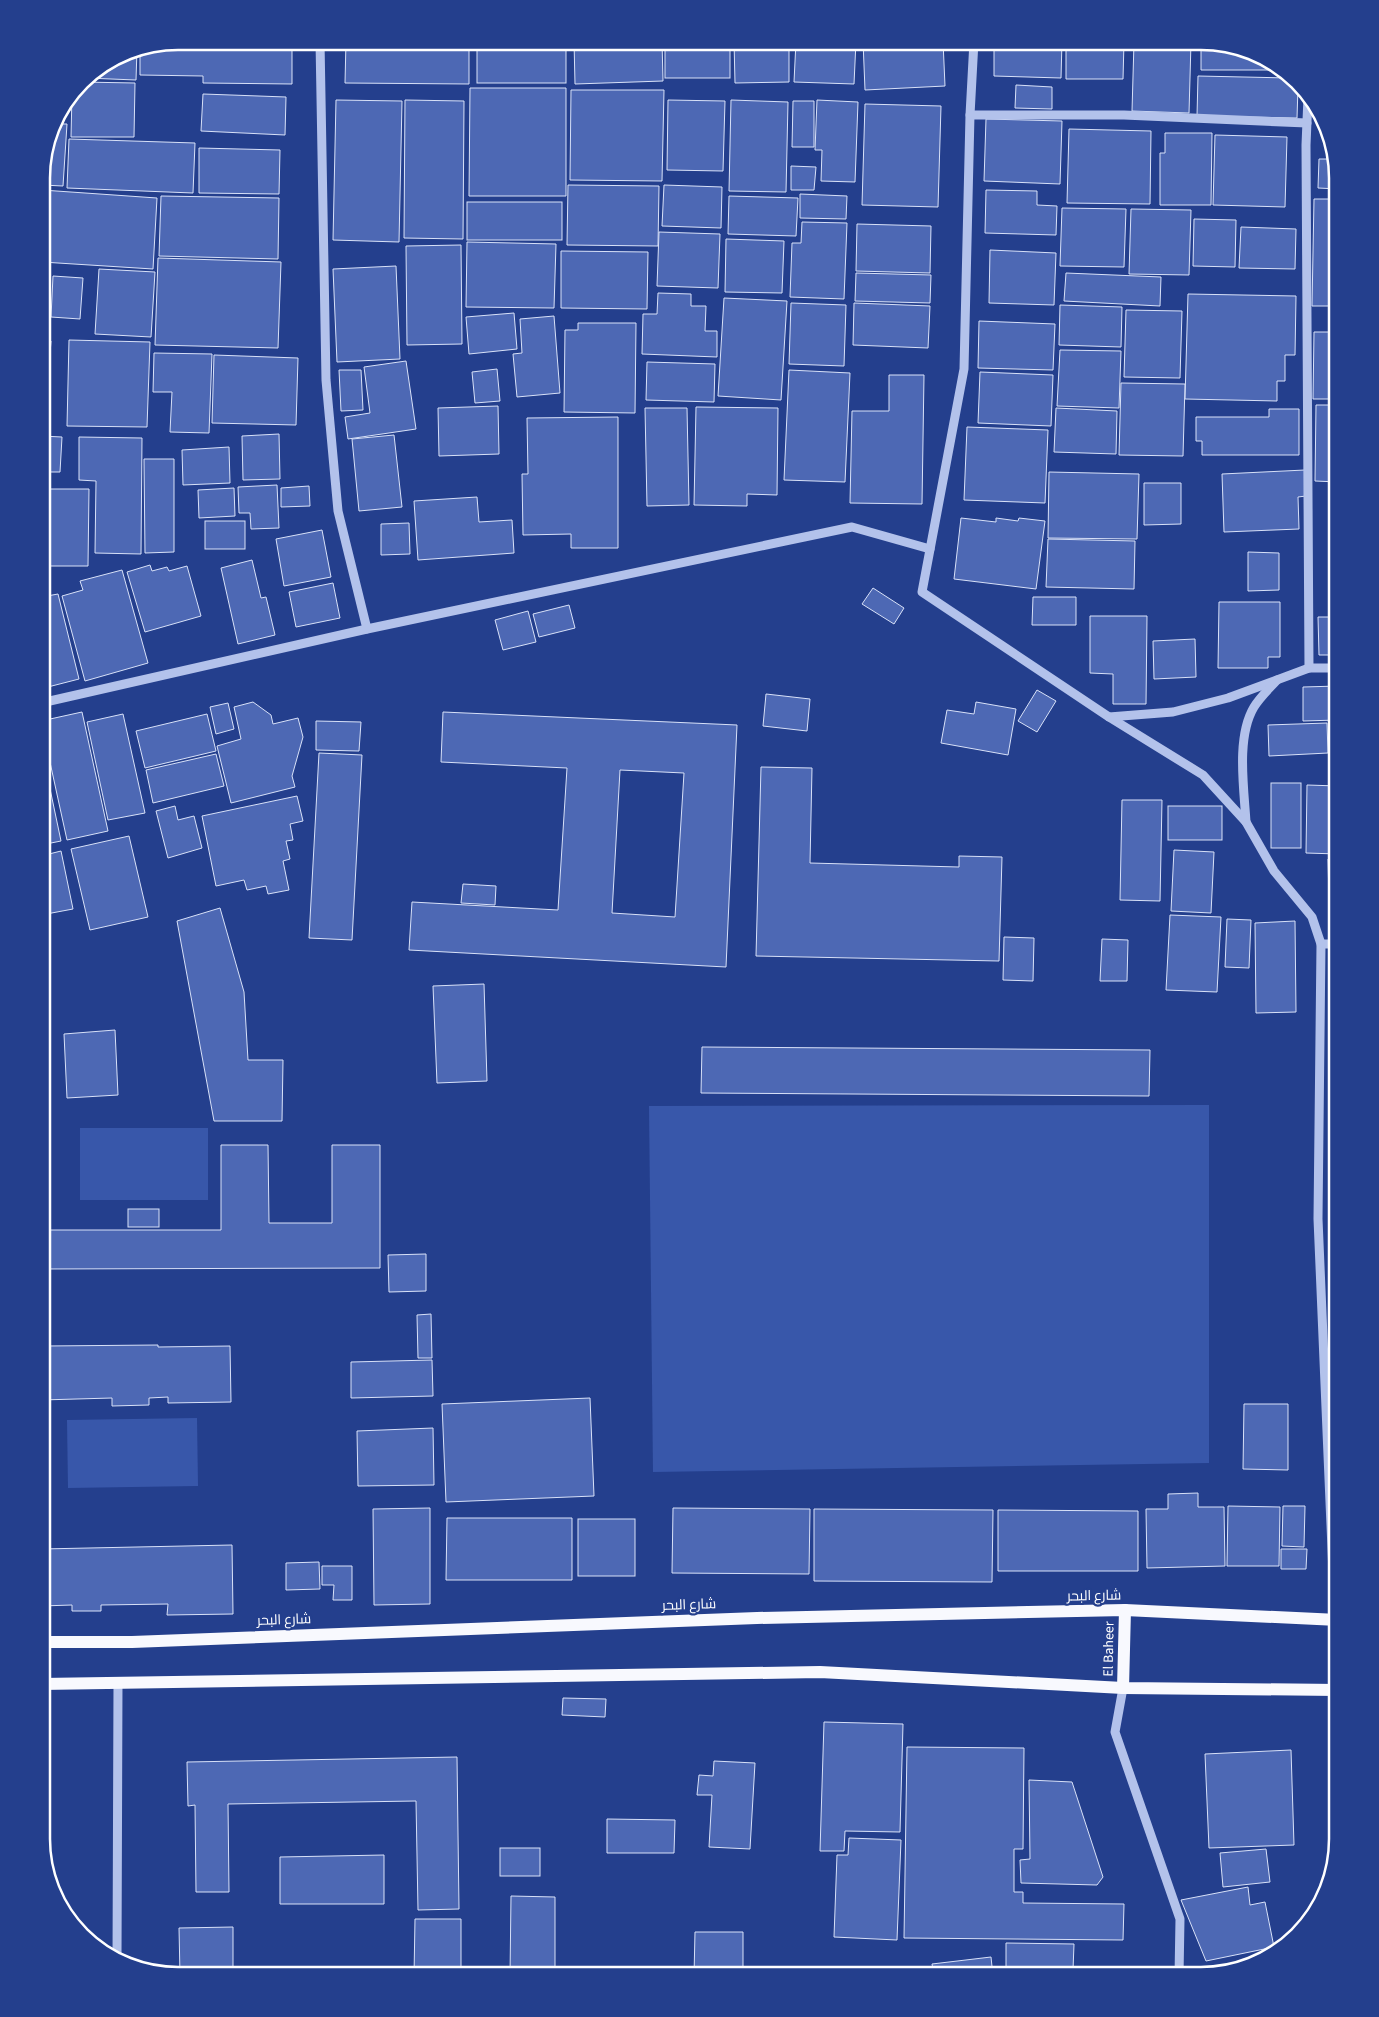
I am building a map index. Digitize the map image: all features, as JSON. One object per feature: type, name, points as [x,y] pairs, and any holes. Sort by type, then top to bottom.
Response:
[{"type":"main road","name":"شارع البحر","points":[[50,1642],[132,1642],[758,1618],[1125,1610],[1329,1620]]},
{"type":"main road","name":"El Baheer","points":[[1124,1688],[1125,1610]]},
{"type":"main road","points":[[50,1684],[820,1672],[1124,1688],[1329,1690]]},
{"type":"street","points":[[320,50],[326,380],[338,512],[367,629]]},
{"type":"street","points":[[974,50],[970,115],[964,369],[922,592],[1109,717],[1203,775],[1246,822],[1274,871],[1312,916],[1321,944],[1318,1219],[1329,1464]]},
{"type":"street","points":[[1308,108],[1309,668]]},
{"type":"street","points":[[970,115],[1124,116],[1307,123]]},
{"type":"street","points":[[50,701],[367,629],[852,527],[930,549]]},
{"type":"street","points":[[1109,717],[1173,712],[1228,698],[1309,668],[1329,668]]},
{"type":"street","points":[[1246,822],[1244,734],[1254,707],[1277,680]]},
{"type":"street","points":[[1321,944],[1329,944]]},
{"type":"street","points":[[117,1951],[118,1684]]},
{"type":"street","points":[[1124,1688],[1115,1732],[1180,1919],[1179,1967]]},
{"type":"shaded area","points":[[1209,1105],[1209,1463],[653,1472],[649,1106]]},
{"type":"shaded area","points":[[80,1128],[208,1128],[208,1200],[80,1200]]},
{"type":"shaded area","points":[[197,1418],[198,1486],[68,1488],[67,1420]]},
{"type":"building","points":[[292,50],[292,84],[203,83],[203,76],[140,75],[140,56],[161,51]]},
{"type":"building","points":[[346,50],[469,50],[469,84],[345,83]]},
{"type":"building","points":[[477,50],[566,50],[566,83],[477,83]]},
{"type":"building","points":[[574,50],[662,50],[663,81],[575,84]]},
{"type":"building","points":[[665,50],[730,50],[730,78],[665,78]]},
{"type":"building","points":[[734,50],[789,50],[789,82],[735,83]]},
{"type":"building","points":[[796,50],[856,50],[854,84],[794,82]]},
{"type":"building","points":[[863,50],[943,50],[945,86],[865,90]]},
{"type":"building","points":[[994,50],[1062,50],[1061,78],[994,76]]},
{"type":"building","points":[[1066,50],[1124,50],[1123,79],[1066,79]]},
{"type":"building","points":[[1134,50],[1191,50],[1189,113],[1132,111]]},
{"type":"building","points":[[1201,50],[1209,50],[1226,52],[1242,57],[1258,63],[1269,70],[1201,70]]},
{"type":"building","points":[[137,57],[136,80],[98,78],[121,63]]},
{"type":"building","points":[[1198,76],[1280,78],[1298,95],[1297,118],[1197,116]]},
{"type":"building","points":[[94,82],[135,83],[134,137],[71,137],[72,107]]},
{"type":"building","points":[[1016,85],[1052,87],[1052,109],[1015,108]]},
{"type":"building","points":[[470,88],[566,88],[566,196],[469,196]]},
{"type":"building","points":[[571,90],[664,90],[662,181],[570,180]]},
{"type":"building","points":[[203,94],[286,97],[285,135],[201,131]]},
{"type":"building","points":[[336,100],[402,101],[399,242],[333,240]]},
{"type":"building","points":[[405,100],[464,101],[463,239],[404,238]]},
{"type":"building","points":[[668,100],[725,101],[723,171],[667,170]]},
{"type":"building","points":[[731,100],[788,102],[786,192],[729,191]]},
{"type":"building","points":[[817,100],[858,102],[855,182],[821,181],[822,150],[815,150]]},
{"type":"building","points":[[793,101],[814,101],[814,147],[792,147]]},
{"type":"building","points":[[865,104],[941,106],[938,207],[862,205]]},
{"type":"building","points":[[986,119],[1062,121],[1060,184],[984,181]]},
{"type":"building","points":[[62,124],[67,124],[63,186],[50,185],[50,170],[54,145]]},
{"type":"building","points":[[1069,129],[1151,131],[1150,204],[1067,203]]},
{"type":"building","points":[[1165,133],[1212,133],[1211,205],[1160,205],[1160,153],[1165,153]]},
{"type":"building","points":[[1215,135],[1287,137],[1285,207],[1213,205]]},
{"type":"building","points":[[69,139],[195,143],[193,193],[67,188]]},
{"type":"building","points":[[199,148],[280,150],[279,194],[199,193]]},
{"type":"building","points":[[1319,159],[1328,159],[1329,189],[1318,188]]},
{"type":"building","points":[[791,166],[816,167],[814,190],[791,190]]},
{"type":"building","points":[[568,185],[659,186],[658,246],[567,245]]},
{"type":"building","points":[[664,185],[722,187],[721,228],[662,226]]},
{"type":"building","points":[[986,190],[1037,191],[1037,205],[1057,206],[1056,235],[985,233]]},
{"type":"building","points":[[50,191],[157,198],[153,269],[50,263]]},
{"type":"building","points":[[800,194],[847,196],[846,219],[800,218]]},
{"type":"building","points":[[161,196],[279,198],[278,259],[159,256]]},
{"type":"building","points":[[729,196],[798,198],[796,236],[728,234]]},
{"type":"building","points":[[1314,199],[1329,199],[1329,306],[1312,306]]},
{"type":"building","points":[[467,202],[562,202],[562,240],[467,240]]},
{"type":"building","points":[[1062,208],[1126,209],[1124,267],[1060,266]]},
{"type":"building","points":[[1131,209],[1191,210],[1189,275],[1129,274]]},
{"type":"building","points":[[1194,219],[1236,220],[1235,267],[1193,266]]},
{"type":"building","points":[[802,222],[847,223],[844,299],[790,297],[792,243],[801,243]]},
{"type":"building","points":[[857,224],[931,226],[930,273],[856,271]]},
{"type":"building","points":[[1241,227],[1296,229],[1295,269],[1239,268]]},
{"type":"building","points":[[659,232],[720,234],[718,288],[657,286]]},
{"type":"building","points":[[726,239],[784,241],[782,293],[725,292]]},
{"type":"building","points":[[467,242],[556,244],[554,308],[466,307]]},
{"type":"building","points":[[461,245],[462,344],[407,345],[406,246]]},
{"type":"building","points":[[990,250],[1056,253],[1054,305],[989,303]]},
{"type":"building","points":[[561,251],[648,252],[647,309],[561,308]]},
{"type":"building","points":[[158,258],[281,262],[278,348],[155,345]]},
{"type":"building","points":[[396,266],[400,359],[337,362],[333,269]]},
{"type":"building","points":[[99,269],[155,272],[151,337],[95,334]]},
{"type":"building","points":[[856,273],[931,275],[930,303],[855,301]]},
{"type":"building","points":[[1066,273],[1161,277],[1160,306],[1064,301]]},
{"type":"building","points":[[53,276],[83,278],[80,319],[51,317]]},
{"type":"building","points":[[658,293],[691,294],[691,306],[706,306],[705,331],[717,331],[717,357],[642,354],[643,314],[657,314]]},
{"type":"building","points":[[1188,294],[1296,296],[1295,355],[1285,355],[1285,381],[1277,381],[1277,401],[1185,399]]},
{"type":"building","points":[[724,298],[787,301],[781,400],[718,396]]},
{"type":"building","points":[[791,303],[846,305],[844,366],[789,364]]},
{"type":"building","points":[[854,303],[930,306],[928,348],[853,345]]},
{"type":"building","points":[[1060,305],[1122,307],[1121,347],[1059,345]]},
{"type":"building","points":[[1126,310],[1182,311],[1180,378],[1124,377]]},
{"type":"building","points":[[514,313],[517,349],[469,354],[466,317]]},
{"type":"building","points":[[554,316],[560,393],[517,397],[513,354],[522,353],[520,319]]},
{"type":"building","points":[[979,321],[1055,324],[1053,370],[978,368]]},
{"type":"building","points":[[578,323],[636,323],[635,413],[564,412],[565,330],[578,330]]},
{"type":"building","points":[[1314,332],[1329,332],[1329,399],[1313,399]]},
{"type":"building","points":[[69,340],[150,342],[147,427],[67,426]]},
{"type":"building","points":[[1060,350],[1121,351],[1119,408],[1057,406]]},
{"type":"building","points":[[154,353],[212,354],[209,433],[170,432],[172,392],[153,392]]},
{"type":"building","points":[[214,355],[298,358],[296,425],[212,423]]},
{"type":"building","points":[[406,361],[416,429],[348,439],[345,417],[370,413],[364,367]]},
{"type":"building","points":[[647,362],[715,364],[714,402],[646,400]]},
{"type":"building","points":[[497,369],[500,401],[475,403],[472,372]]},
{"type":"building","points":[[339,370],[361,370],[363,410],[341,411]]},
{"type":"building","points":[[789,370],[850,373],[845,482],[784,480]]},
{"type":"building","points":[[980,372],[1053,375],[1051,426],[978,423]]},
{"type":"building","points":[[889,375],[924,375],[922,504],[850,503],[852,411],[889,411]]},
{"type":"building","points":[[1121,383],[1185,384],[1183,456],[1119,455]]},
{"type":"building","points":[[1316,405],[1329,405],[1329,482],[1315,481]]},
{"type":"building","points":[[498,406],[499,454],[439,456],[438,408]]},
{"type":"building","points":[[696,407],[778,408],[777,495],[747,494],[747,506],[694,505]]},
{"type":"building","points":[[645,408],[687,408],[689,505],[647,506]]},
{"type":"building","points":[[1056,408],[1117,411],[1116,454],[1054,452]]},
{"type":"building","points":[[1269,409],[1299,409],[1299,455],[1202,455],[1202,441],[1196,441],[1196,417],[1269,417]]},
{"type":"building","points":[[618,417],[618,548],[571,548],[571,534],[523,535],[522,474],[528,474],[527,418]]},
{"type":"building","points":[[967,427],[1048,430],[1045,503],[964,500]]},
{"type":"building","points":[[279,434],[280,479],[243,480],[242,436]]},
{"type":"building","points":[[394,435],[402,507],[359,511],[352,439]]},
{"type":"building","points":[[50,436],[62,437],[60,472],[50,472]]},
{"type":"building","points":[[79,437],[142,438],[141,554],[95,553],[96,481],[79,480]]},
{"type":"building","points":[[229,447],[230,483],[183,485],[182,450]]},
{"type":"building","points":[[144,459],[174,459],[174,552],[145,553]]},
{"type":"building","points":[[1305,470],[1306,496],[1298,497],[1299,529],[1224,532],[1222,474]]},
{"type":"building","points":[[1049,472],[1139,474],[1137,539],[1048,538]]},
{"type":"building","points":[[1144,483],[1181,483],[1181,524],[1144,525]]},
{"type":"building","points":[[277,485],[279,528],[251,529],[250,513],[239,513],[238,487]]},
{"type":"building","points":[[309,486],[310,506],[281,507],[281,488]]},
{"type":"building","points":[[234,488],[235,516],[199,518],[198,490]]},
{"type":"building","points":[[50,489],[89,489],[88,566],[50,566]]},
{"type":"building","points":[[477,497],[479,522],[512,520],[514,553],[418,560],[414,501]]},
{"type":"building","points":[[961,518],[996,522],[996,518],[1018,521],[1019,518],[1045,521],[1036,589],[954,579]]},
{"type":"building","points":[[205,521],[245,521],[245,549],[205,549]]},
{"type":"building","points":[[409,523],[410,554],[381,555],[381,524]]},
{"type":"building","points":[[322,530],[331,577],[284,586],[276,539]]},
{"type":"building","points":[[1048,539],[1135,541],[1134,589],[1046,587]]},
{"type":"building","points":[[1248,552],[1279,553],[1279,590],[1248,591]]},
{"type":"building","points":[[252,560],[261,598],[266,597],[275,635],[238,644],[221,568]]},
{"type":"building","points":[[150,565],[152,571],[167,567],[169,571],[187,566],[201,616],[145,632],[127,572]]},
{"type":"building","points":[[122,570],[148,663],[85,681],[62,596],[83,590],[80,581]]},
{"type":"building","points":[[333,583],[340,618],[296,627],[289,592]]},
{"type":"building","points":[[873,588],[904,608],[894,624],[862,604]]},
{"type":"building","points":[[58,594],[79,679],[50,686],[50,595]]},
{"type":"building","points":[[1033,597],[1076,597],[1076,625],[1032,625]]},
{"type":"building","points":[[1219,602],[1280,602],[1280,657],[1268,657],[1268,668],[1218,668]]},
{"type":"building","points":[[569,605],[575,628],[539,637],[533,614]]},
{"type":"building","points":[[528,611],[536,642],[503,650],[495,620]]},
{"type":"building","points":[[1090,616],[1147,616],[1146,704],[1113,704],[1113,674],[1090,673]]},
{"type":"building","points":[[1318,617],[1329,617],[1329,655],[1319,655]]},
{"type":"building","points":[[1195,639],[1196,677],[1154,679],[1153,641]]},
{"type":"building","points":[[1329,686],[1329,720],[1303,721],[1303,687]]},
{"type":"building","points":[[1037,690],[1056,701],[1037,732],[1018,721]]},
{"type":"building","points":[[766,694],[810,699],[807,731],[763,726]]},
{"type":"building","points":[[253,702],[271,715],[273,724],[298,718],[303,737],[292,776],[295,787],[231,803],[217,746],[241,739],[234,707]]},
{"type":"building","points":[[976,702],[1016,709],[1008,755],[941,743],[947,710],[974,714]]},
{"type":"building","points":[[228,703],[234,729],[216,734],[210,707]]},
{"type":"building","points":[[82,712],[108,831],[67,840],[50,762],[50,719]]},
{"type":"building","points":[[443,712],[737,725],[726,967],[409,950],[412,902],[558,910],[567,768],[441,762]],"holes":[[[620,770],[684,773],[675,917],[612,913]]]},
{"type":"building","points":[[123,714],[145,813],[108,820],[87,722]]},
{"type":"building","points":[[207,714],[216,751],[145,768],[136,731]]},
{"type":"building","points":[[316,721],[361,722],[359,751],[316,750]]},
{"type":"building","points":[[1327,723],[1328,753],[1269,756],[1268,725]]},
{"type":"building","points":[[319,753],[362,755],[352,940],[309,938]]},
{"type":"building","points":[[216,754],[224,786],[153,803],[146,770]]},
{"type":"building","points":[[761,767],[812,768],[810,863],[959,867],[959,856],[1002,857],[999,961],[756,956]]},
{"type":"building","points":[[1271,783],[1301,783],[1301,848],[1271,848]]},
{"type":"building","points":[[1307,785],[1329,786],[1329,854],[1306,853]]},
{"type":"building","points":[[50,789],[61,841],[50,843]]},
{"type":"building","points":[[297,796],[303,821],[290,824],[293,840],[286,841],[290,859],[283,861],[289,890],[268,894],[266,886],[247,890],[244,880],[216,886],[202,816]]},
{"type":"building","points":[[1122,800],[1162,800],[1160,901],[1120,900]]},
{"type":"building","points":[[175,806],[178,820],[194,816],[202,848],[168,858],[156,811]]},
{"type":"building","points":[[1168,806],[1222,806],[1222,840],[1168,840]]},
{"type":"building","points":[[129,836],[148,917],[90,930],[71,849]]},
{"type":"building","points":[[1174,850],[1214,852],[1211,913],[1171,911]]},
{"type":"building","points":[[61,851],[73,909],[50,913],[50,854]]},
{"type":"building","points":[[1328,859],[1329,859],[1329,899]]},
{"type":"building","points":[[463,884],[496,886],[495,905],[461,903]]},
{"type":"building","points":[[220,908],[244,992],[248,1060],[283,1060],[282,1121],[214,1121],[177,921]]},
{"type":"building","points":[[1170,915],[1221,917],[1217,992],[1166,990]]},
{"type":"building","points":[[1227,919],[1251,920],[1249,968],[1225,967]]},
{"type":"building","points":[[1295,921],[1296,1012],[1256,1013],[1255,923]]},
{"type":"building","points":[[1004,937],[1034,938],[1033,981],[1003,980]]},
{"type":"building","points":[[1102,939],[1128,940],[1127,981],[1100,981]]},
{"type":"building","points":[[484,984],[487,1081],[437,1083],[433,986]]},
{"type":"building","points":[[115,1030],[118,1095],[67,1098],[64,1034]]},
{"type":"building","points":[[702,1047],[1150,1050],[1149,1096],[701,1093]]},
{"type":"building","points":[[221,1145],[268,1145],[269,1223],[332,1223],[332,1145],[380,1145],[380,1268],[50,1269],[50,1230],[221,1230]]},
{"type":"building","points":[[128,1209],[159,1209],[159,1227],[128,1227]]},
{"type":"building","points":[[426,1254],[426,1291],[389,1292],[388,1255]]},
{"type":"building","points":[[431,1314],[432,1358],[418,1358],[417,1315]]},
{"type":"building","points":[[50,1346],[230,1346],[231,1402],[168,1403],[168,1397],[149,1398],[149,1405],[112,1406],[112,1398],[50,1400]]},
{"type":"building","points":[[432,1360],[433,1396],[351,1398],[351,1362]]},
{"type":"building","points":[[590,1398],[594,1496],[446,1502],[442,1404]]},
{"type":"building","points":[[1244,1404],[1288,1404],[1288,1470],[1243,1469]]},
{"type":"building","points":[[433,1428],[434,1485],[358,1486],[357,1431]]},
{"type":"building","points":[[1198,1493],[1198,1507],[1224,1507],[1225,1566],[1147,1568],[1146,1509],[1168,1509],[1168,1494]]},
{"type":"building","points":[[1228,1506],[1280,1507],[1279,1566],[1227,1566]]},
{"type":"building","points":[[1283,1506],[1305,1506],[1304,1547],[1282,1546]]},
{"type":"building","points":[[430,1508],[430,1604],[374,1605],[373,1509]]},
{"type":"building","points":[[673,1508],[810,1509],[809,1574],[672,1573]]},
{"type":"building","points":[[814,1509],[993,1510],[992,1582],[814,1581]]},
{"type":"building","points":[[998,1510],[1138,1511],[1138,1571],[998,1571]]},
{"type":"building","points":[[447,1518],[572,1518],[572,1580],[446,1580]]},
{"type":"building","points":[[578,1519],[635,1519],[635,1576],[578,1576]]},
{"type":"building","points":[[232,1545],[233,1614],[167,1615],[168,1604],[101,1605],[101,1611],[72,1611],[72,1605],[50,1606],[50,1549]]},
{"type":"building","points":[[1281,1549],[1307,1549],[1306,1569],[1281,1569]]},
{"type":"building","points":[[319,1562],[320,1589],[286,1590],[286,1563]]},
{"type":"building","points":[[322,1566],[352,1566],[352,1600],[333,1600],[334,1585],[322,1585]]},
{"type":"building","points":[[563,1698],[606,1699],[605,1717],[562,1715]]},
{"type":"building","points":[[824,1722],[903,1724],[900,1832],[845,1831],[844,1851],[820,1851]]},
{"type":"building","points":[[907,1747],[1024,1748],[1023,1849],[1014,1849],[1014,1892],[1023,1892],[1023,1903],[1124,1904],[1123,1940],[904,1938]]},
{"type":"building","points":[[1291,1750],[1294,1845],[1209,1848],[1205,1754]]},
{"type":"building","points":[[457,1757],[459,1909],[418,1910],[416,1801],[228,1804],[229,1892],[196,1892],[195,1805],[188,1806],[187,1762]]},
{"type":"building","points":[[714,1761],[755,1763],[750,1849],[709,1847],[712,1795],[697,1795],[699,1775],[713,1776]]},
{"type":"building","points":[[1029,1780],[1072,1782],[1103,1877],[1097,1885],[1021,1883],[1020,1860],[1030,1859]]},
{"type":"building","points":[[607,1819],[675,1820],[674,1853],[607,1853]]},
{"type":"building","points":[[849,1838],[901,1840],[897,1940],[834,1937],[837,1855],[848,1855]]},
{"type":"building","points":[[500,1848],[540,1848],[540,1876],[500,1876]]},
{"type":"building","points":[[1266,1849],[1270,1882],[1223,1887],[1220,1853]]},
{"type":"building","points":[[384,1855],[384,1904],[280,1904],[280,1857]]},
{"type":"building","points":[[1248,1887],[1250,1905],[1265,1902],[1274,1945],[1268,1948],[1206,1961],[1181,1900]]},
{"type":"building","points":[[511,1896],[555,1897],[555,1967],[510,1967]]},
{"type":"building","points":[[415,1919],[461,1919],[461,1967],[414,1967]]},
{"type":"building","points":[[233,1927],[233,1967],[180,1967],[179,1928]]},
{"type":"building","points":[[695,1932],[743,1932],[743,1967],[694,1967]]},
{"type":"building","points":[[1006,1943],[1074,1944],[1073,1967],[1006,1967]]},
{"type":"building","points":[[991,1957],[992,1967],[932,1967],[932,1964]]}]
